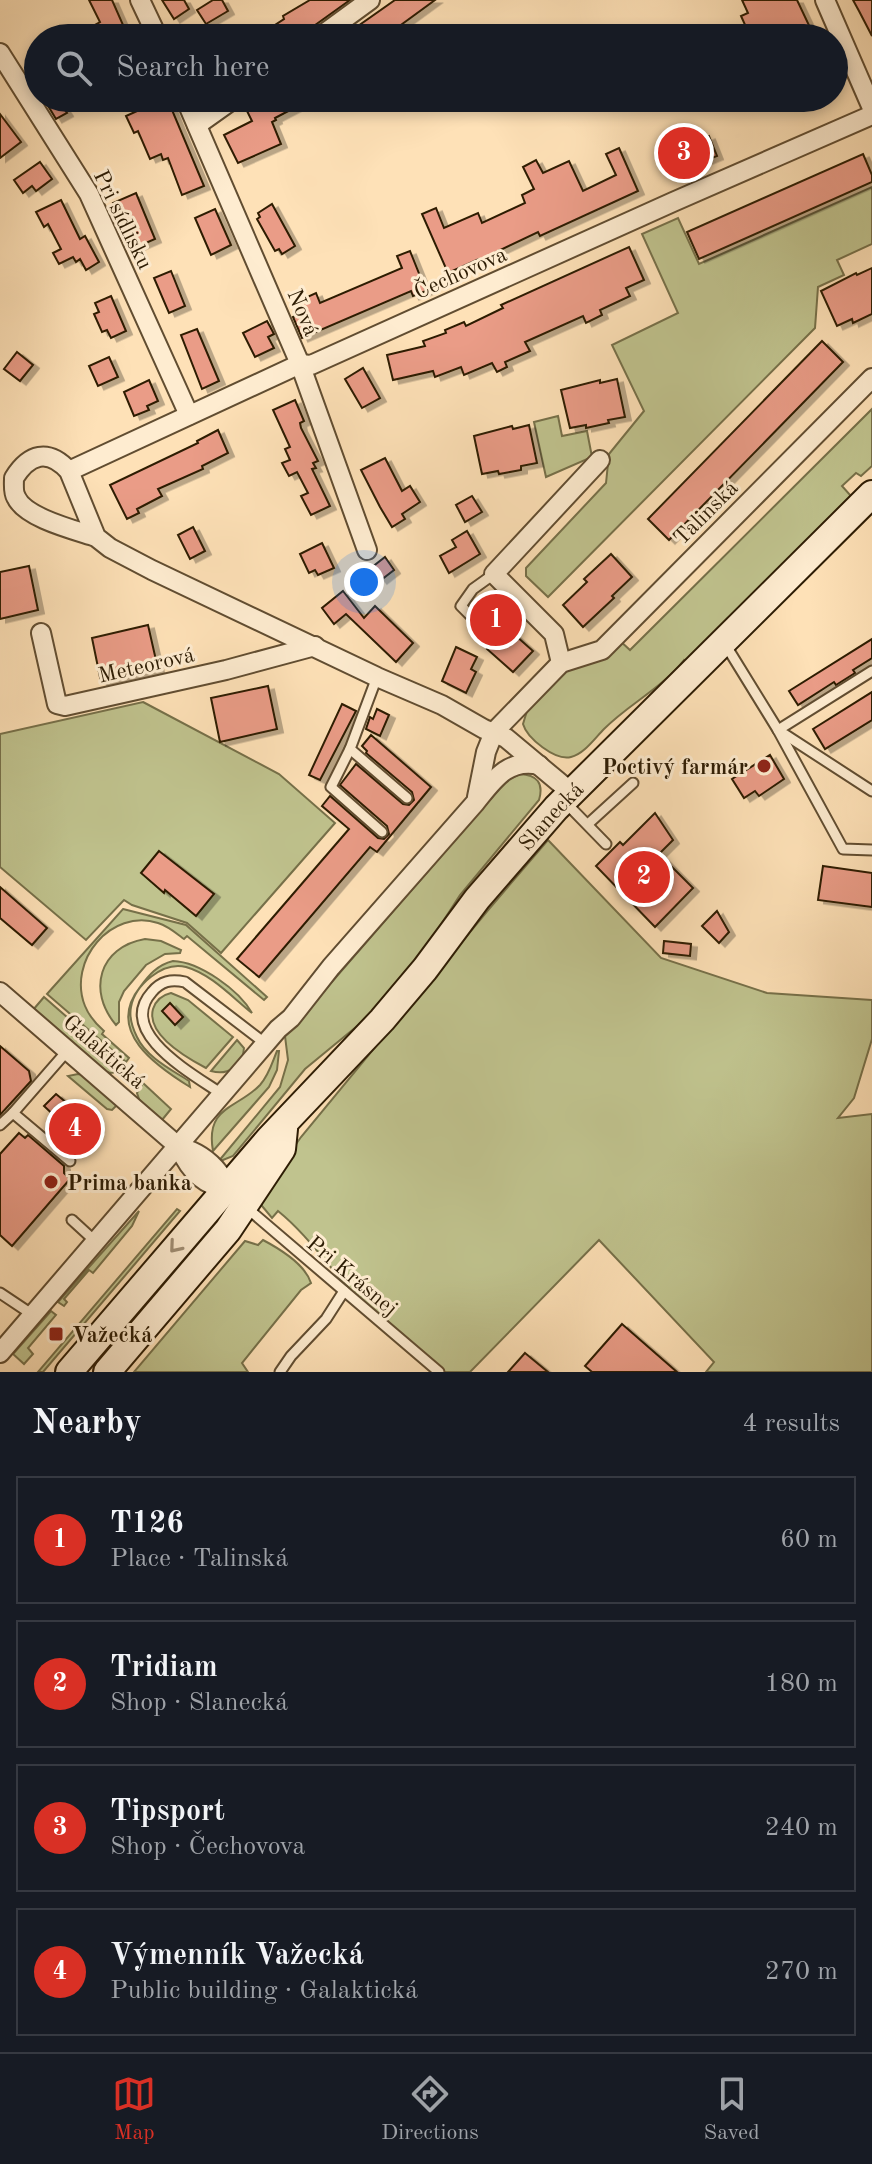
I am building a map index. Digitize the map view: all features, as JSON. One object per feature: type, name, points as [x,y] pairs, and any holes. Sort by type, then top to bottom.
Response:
[{"type":"main road","name":"Slanecká","points":[[69,1372],[282,1149],[284,1124],[382,1020],[485,889],[568,797],[872,494]]},
{"type":"main road","name":"Slanecká","points":[[107,1372],[228,1230],[235,1197]]},
{"type":"street","points":[[140,0],[151,24]]},
{"type":"street","points":[[337,24],[370,0]]},
{"type":"street","points":[[825,0],[835,24]]},
{"type":"street","name":"Pri sídlisku","points":[[0,53],[24,91]]},
{"type":"street","points":[[848,53],[872,108]]},
{"type":"street","name":"Pri sídlisku","points":[[37,112],[89,194],[189,415]]},
{"type":"street","name":"Nová","points":[[191,112],[300,364],[367,550]]},
{"type":"street","points":[[197,125],[215,112]]},
{"type":"street","name":"Čechovova","points":[[69,471],[300,364],[311,365],[872,115]]},
{"type":"street","name":"Talinská","points":[[494,732],[561,663],[602,650],[872,378]]},
{"type":"street","points":[[96,537],[69,471],[49,458],[40,456],[28,460],[14,478],[16,498],[33,513],[96,537],[152,570],[506,738],[539,765],[568,797]]},
{"type":"street","points":[[561,663],[554,634],[494,574],[600,460]]},
{"type":"street","name":"Meteorová","points":[[41,633],[57,704],[65,706],[238,667],[315,646]]},
{"type":"street","points":[[475,803],[486,752],[494,732]]},
{"type":"street","points":[[0,1353],[497,775],[522,764],[539,765]]},
{"type":"street","name":"Galaktická","points":[[0,992],[179,1147],[194,1172],[209,1184],[235,1197]]},
{"type":"lane","points":[[486,631],[461,606],[473,589],[494,574]]},
{"type":"lane","points":[[723,642],[778,730],[843,849],[872,850]]},
{"type":"lane","points":[[778,730],[872,671]]},
{"type":"lane","points":[[377,677],[350,749],[331,787],[382,832]]},
{"type":"lane","points":[[778,730],[872,791]]},
{"type":"lane","points":[[350,749],[407,798]]},
{"type":"lane","points":[[588,824],[633,783]]},
{"type":"lane","points":[[568,797],[579,817],[606,844]]},
{"type":"lane","points":[[223,1095],[151,1039],[144,1028],[141,1013],[153,990],[170,980],[185,982],[266,1044]]},
{"type":"lane","points":[[0,1125],[68,1050]]},
{"type":"lane","points":[[13,1113],[70,1161]]},
{"type":"lane","name":"Pri Krásnej","points":[[235,1197],[439,1372]]},
{"type":"lane","points":[[72,1220],[96,1242]]},
{"type":"lane","points":[[280,1372],[326,1319],[344,1291]]},
{"type":"lane","points":[[0,1293],[33,1315]]},
{"type":"green space","points":[[872,187],[872,244],[837,260],[844,275],[818,287],[815,328],[548,597],[526,576],[526,568],[606,483],[609,454],[644,411],[612,345],[678,313],[642,234],[678,218],[699,264]]},
{"type":"green space","points":[[872,409],[872,466],[861,476],[856,473],[842,486],[851,496],[828,526],[687,663],[684,660],[580,753],[571,757],[557,756],[536,742],[523,724],[527,711],[524,709],[558,674],[619,640],[630,650]]},
{"type":"green space","points":[[558,416],[562,436],[587,431],[592,457],[546,477],[534,422]]},
{"type":"green space","points":[[143,702],[279,774],[335,823],[221,953],[187,923],[124,900],[86,940],[0,867],[0,734]]},
{"type":"green space","points":[[520,774],[538,781],[541,789],[539,800],[460,895],[427,946],[372,1012],[305,1069],[233,1156],[218,1162],[280,1087],[288,1060],[285,1036],[507,780]]},
{"type":"green space","points":[[548,840],[661,958],[767,993],[872,1000],[872,1039],[854,1098],[838,1118],[872,1114],[872,1372],[706,1372],[714,1362],[599,1240],[470,1372],[439,1372],[367,1307],[287,1219],[278,1211],[272,1218],[262,1206],[264,1190],[301,1137]]},
{"type":"green space","points":[[123,909],[186,925],[267,997],[264,1000],[187,936],[184,939],[158,923],[141,920],[124,923],[97,942],[82,972],[81,989],[89,1013],[104,1031],[102,1034],[129,1058],[126,1062],[47,994]]},
{"type":"green space","points":[[145,939],[161,941],[181,950],[180,953],[165,954],[146,965],[124,991],[116,1025],[102,998],[102,972],[117,951]]},
{"type":"green space","points":[[173,961],[195,966],[218,979],[238,995],[252,1013],[213,980],[186,967],[160,971],[144,983],[131,1007],[136,1034],[147,1051],[189,1081],[190,1087],[163,1069],[139,1046],[128,1018],[131,1003],[140,987],[143,983],[158,968]]},
{"type":"green space","points":[[171,993],[188,1000],[233,1037],[206,1068],[170,1044],[156,1028],[152,1019],[154,1006],[160,998]]},
{"type":"green space","points":[[44,997],[123,1066],[118,1072],[105,1071],[33,1010]]},
{"type":"green space","points":[[237,1040],[244,1048],[238,1065],[229,1071],[211,1071]]},
{"type":"green space","points":[[277,1051],[277,1070],[269,1087],[213,1151],[212,1136],[218,1117],[260,1085]]},
{"type":"green space","points":[[84,1075],[118,1104],[112,1110],[107,1109],[68,1076]]},
{"type":"green space","points":[[143,1083],[171,1109],[162,1120],[140,1102],[137,1093]]},
{"type":"green space","points":[[177,1209],[180,1211],[43,1372],[38,1372]]},
{"type":"green space","points":[[139,1211],[132,1226],[93,1273],[89,1270],[64,1299],[67,1302],[64,1306],[58,1302]]},
{"type":"green space","points":[[263,1240],[298,1263],[311,1283],[301,1290],[242,1363],[248,1372],[134,1372],[245,1241],[258,1245]]},
{"type":"green space","points":[[51,1311],[56,1315],[28,1348],[33,1354],[24,1364],[13,1354]]},
{"type":"building","points":[[89,0],[112,0],[123,24],[97,24],[100,22]]},
{"type":"building","points":[[162,0],[184,0],[189,9],[174,19]]},
{"type":"building","points":[[213,0],[222,0],[228,11],[206,24],[197,10]]},
{"type":"building","points":[[310,0],[350,0],[317,24],[276,24],[284,19],[283,16]]},
{"type":"building","points":[[395,0],[435,0],[402,24],[361,24]]},
{"type":"building","points":[[742,0],[797,0],[808,24],[745,24],[741,16],[748,13]]},
{"type":"building","points":[[853,0],[872,0],[872,36],[859,11]]},
{"type":"building","points":[[52,112],[67,113],[56,119]]},
{"type":"building","points":[[135,112],[173,112],[204,186],[182,195],[168,158],[163,160],[161,154],[150,159],[138,131],[134,133],[126,116]]},
{"type":"building","points":[[248,112],[286,112],[272,122],[281,144],[238,163],[224,135],[252,121]]},
{"type":"building","points":[[0,114],[21,142],[0,158]]},
{"type":"building","points":[[709,136],[717,156],[697,164],[694,156],[680,162],[675,150]]},
{"type":"building","points":[[619,148],[638,191],[540,236],[538,232],[495,255],[448,273],[422,214],[436,208],[444,228],[478,213],[482,223],[525,203],[522,195],[534,189],[523,167],[536,160],[543,173],[569,161],[583,191],[616,175],[606,154]]},
{"type":"building","points":[[863,154],[872,182],[699,259],[687,232]]},
{"type":"building","points":[[40,162],[52,179],[36,191],[32,186],[23,193],[14,180]]},
{"type":"building","points":[[136,193],[155,239],[139,246],[132,230],[122,234],[112,210],[115,208],[113,203]]},
{"type":"building","points":[[61,200],[80,239],[85,236],[99,262],[86,270],[80,259],[76,262],[73,257],[59,264],[53,253],[61,249],[48,224],[44,227],[36,212]]},
{"type":"building","points":[[272,204],[295,246],[282,254],[279,249],[275,251],[257,219],[260,217],[258,213]]},
{"type":"building","points":[[215,209],[231,245],[211,255],[195,218]]},
{"type":"building","points":[[629,247],[644,280],[626,288],[630,296],[600,310],[602,315],[586,323],[583,316],[525,342],[530,351],[505,362],[507,367],[497,372],[492,363],[464,375],[461,367],[435,377],[433,371],[393,380],[387,355],[425,346],[423,341],[446,333],[445,330],[464,322],[466,326],[503,308],[501,305]]},
{"type":"building","points":[[410,251],[426,291],[413,296],[411,291],[302,338],[293,317],[299,314],[294,303],[316,293],[320,303],[402,268],[397,256]]},
{"type":"building","points":[[872,268],[872,314],[837,326],[821,291]]},
{"type":"building","points":[[171,271],[185,306],[169,313],[154,278]]},
{"type":"building","points":[[111,296],[126,331],[111,338],[107,330],[102,332],[94,314],[99,312],[95,303]]},
{"type":"building","points":[[267,321],[274,334],[268,337],[274,348],[255,357],[243,333]]},
{"type":"building","points":[[197,329],[219,381],[202,389],[181,335]]},
{"type":"building","points":[[822,341],[843,362],[669,540],[648,519]]},
{"type":"building","points":[[17,352],[33,365],[20,381],[4,369]]},
{"type":"building","points":[[109,357],[118,377],[98,386],[89,366]]},
{"type":"building","points":[[363,368],[380,398],[362,408],[345,379]]},
{"type":"building","points":[[617,379],[625,417],[586,428],[586,425],[570,428],[561,390]]},
{"type":"building","points":[[149,380],[158,401],[147,406],[149,410],[134,416],[124,392]]},
{"type":"building","points":[[295,400],[304,421],[300,423],[301,428],[318,461],[313,463],[316,468],[312,469],[330,506],[311,515],[301,496],[308,493],[297,472],[289,476],[282,463],[290,460],[285,449],[290,447],[273,410]]},
{"type":"building","points":[[529,425],[537,463],[521,466],[521,470],[482,474],[474,436]]},
{"type":"building","points":[[218,430],[228,453],[202,466],[203,469],[158,489],[162,496],[137,509],[139,513],[127,519],[110,485],[198,443]]},
{"type":"building","points":[[385,458],[402,491],[410,486],[420,502],[402,514],[405,519],[392,527],[361,470]]},
{"type":"building","points":[[472,496],[482,512],[465,522],[456,505]]},
{"type":"building","points":[[193,527],[205,551],[190,559],[178,535]]},
{"type":"building","points":[[467,531],[480,554],[449,573],[440,556],[456,547],[452,540]]},
{"type":"building","points":[[322,543],[334,568],[318,575],[315,570],[309,573],[300,554]]},
{"type":"building","points":[[611,554],[632,577],[583,627],[563,605],[587,582],[584,579]]},
{"type":"building","points":[[385,557],[394,570],[381,580],[371,568]]},
{"type":"building","points":[[29,566],[38,610],[0,619],[0,572]]},
{"type":"building","points":[[343,591],[364,618],[375,606],[413,643],[396,662],[346,614],[334,624],[322,608]]},
{"type":"building","points":[[148,625],[158,669],[101,682],[92,638]]},
{"type":"building","points":[[506,627],[533,651],[513,672],[487,649]]},
{"type":"building","points":[[872,639],[872,658],[853,670],[855,673],[836,685],[834,682],[798,705],[789,691]]},
{"type":"building","points":[[456,647],[477,657],[471,669],[476,672],[466,693],[442,681]]},
{"type":"building","points":[[268,686],[277,729],[220,742],[211,698]]},
{"type":"building","points":[[872,692],[872,720],[825,749],[813,729]]},
{"type":"building","points":[[342,704],[356,711],[320,780],[309,775]]},
{"type":"building","points":[[377,709],[389,715],[380,736],[366,729]]},
{"type":"building","points":[[371,735],[431,787],[377,852],[370,847],[259,977],[237,959],[349,829],[322,806],[330,796],[378,838],[384,839],[389,834],[387,826],[340,785],[356,764],[403,804],[409,805],[414,800],[412,792],[366,753],[362,746]]},
{"type":"building","name":"Poctivý farmár","points":[[770,755],[784,779],[759,796],[755,791],[744,798],[732,779]]},
{"type":"building","points":[[655,813],[673,840],[659,854],[693,888],[655,927],[596,866],[620,842],[623,845]]},
{"type":"building","points":[[159,851],[214,894],[196,916],[141,873]]},
{"type":"building","points":[[823,866],[872,873],[872,907],[818,900]]},
{"type":"building","points":[[0,887],[47,928],[32,945],[0,918]]},
{"type":"building","points":[[717,911],[729,932],[719,943],[702,926]]},
{"type":"building","points":[[664,941],[691,944],[690,956],[663,953]]},
{"type":"building","points":[[170,1003],[183,1017],[175,1025],[162,1011]]},
{"type":"building","points":[[0,1046],[29,1071],[31,1081],[0,1115]]},
{"type":"building","points":[[56,1094],[98,1129],[79,1152],[68,1142],[67,1148],[48,1133],[59,1120],[44,1106]]},
{"type":"building","points":[[19,1133],[25,1138],[28,1135],[64,1166],[64,1173],[70,1179],[12,1246],[0,1235],[0,1154]]},
{"type":"building","points":[[622,1324],[677,1372],[592,1372],[585,1366]]},
{"type":"building","points":[[525,1353],[548,1372],[508,1372]]},
{"type":"place","name":"Tipsport","points":[[684,153]]},
{"type":"place","name":"T126","points":[[496,620]]},
{"type":"place","name":"Poctivý farmár","points":[[764,766]]},
{"type":"place","name":"Tridiam","points":[[644,877]]},
{"type":"place","name":"Výmenník Važecká","points":[[75,1129]]},
{"type":"place","name":"Prima banka","points":[[51,1182]]},
{"type":"place","name":"Važecká","points":[[56,1334]]}]
